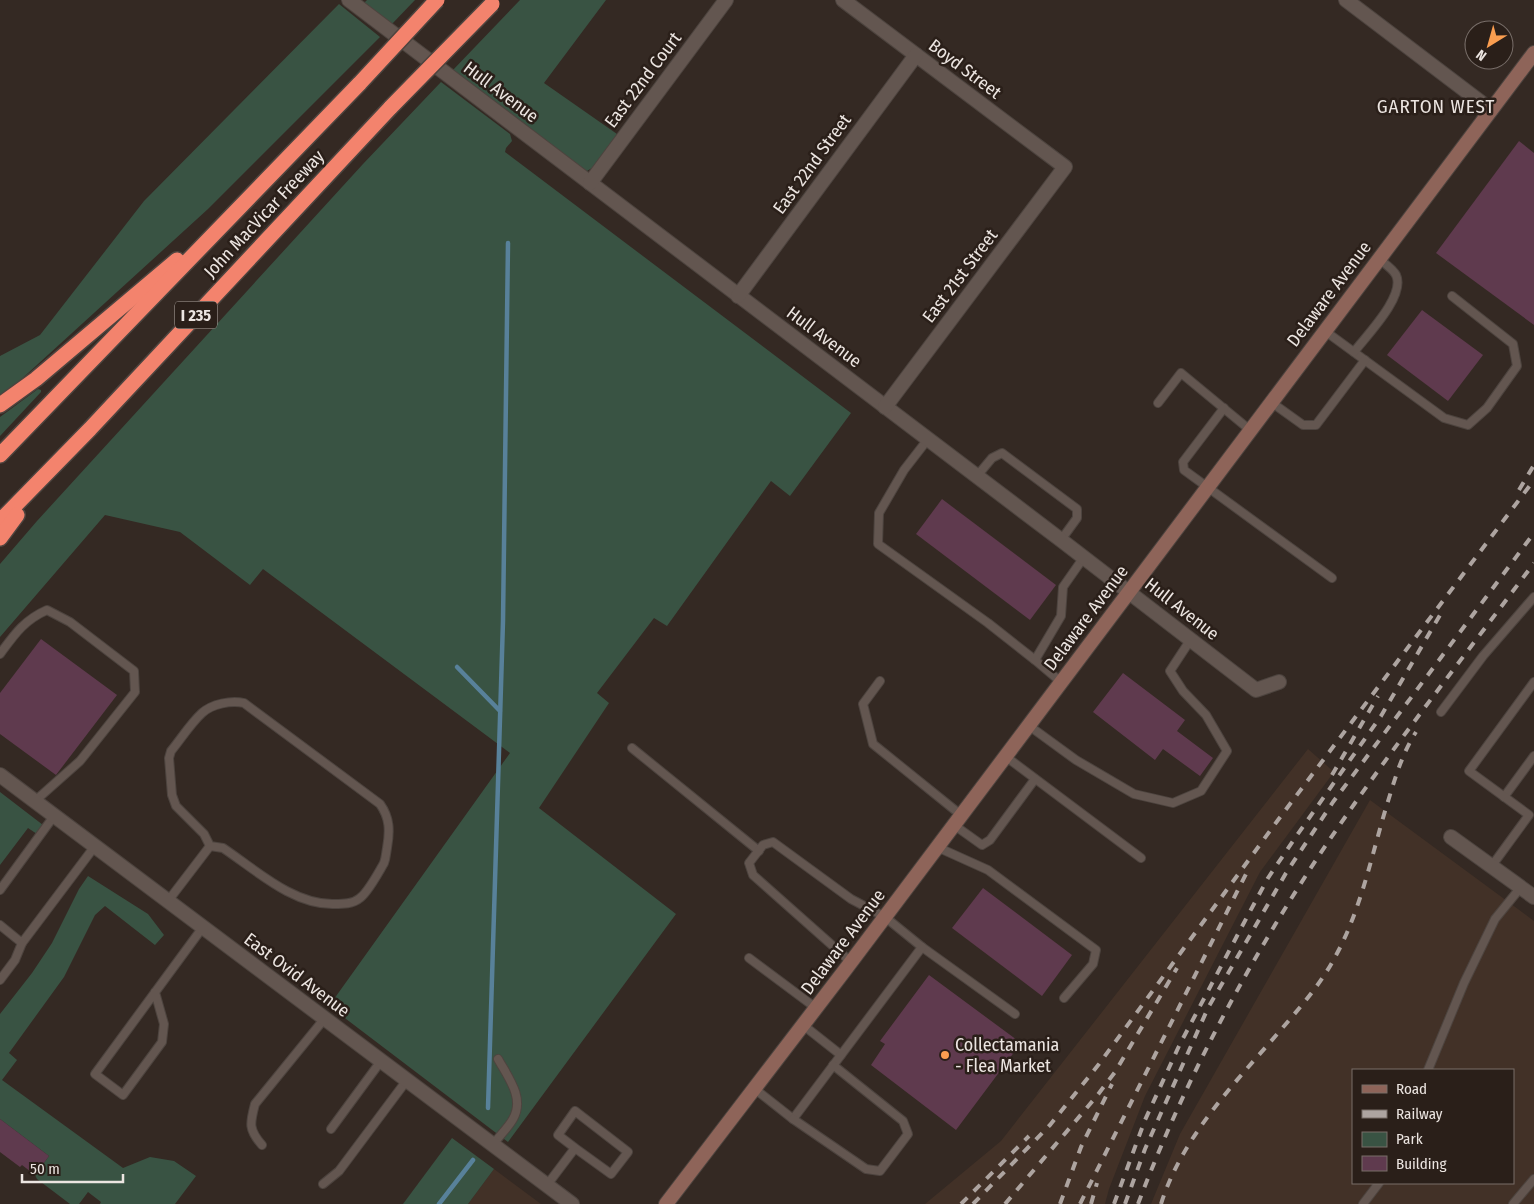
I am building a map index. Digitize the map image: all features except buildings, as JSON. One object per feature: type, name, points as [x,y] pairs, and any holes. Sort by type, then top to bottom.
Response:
[{"type":"highway","name":"John MacVicar Freeway","points":[[0,455],[360,83],[437,0]]},
{"type":"highway","name":"John MacVicar Freeway","points":[[0,522],[90,429],[390,107],[494,2]]},
{"type":"highway","points":[[0,406],[36,379],[243,204]]},
{"type":"highway","points":[[0,538],[54,465]]},
{"type":"main road","name":"Delaware Avenue","points":[[666,1204],[885,917],[1534,53]]},
{"type":"street","name":"Hull Avenue","points":[[349,0],[1084,557],[1256,690],[1279,682]]},
{"type":"street","name":"East 22nd Court","points":[[590,183],[726,0]]},
{"type":"street","name":"Boyd Street","points":[[843,0],[1065,167]]},
{"type":"street","points":[[1346,0],[1491,110]]},
{"type":"street","name":"East 22nd Street","points":[[738,296],[916,55]]},
{"type":"street","name":"East 21st Street","points":[[885,407],[1065,167]]},
{"type":"street","name":"East Ovid Avenue","points":[[0,775],[572,1204]]},
{"type":"street","points":[[1450,838],[1534,897]]},
{"type":"lane","points":[[1354,352],[1387,309],[1397,292],[1398,282],[1396,273],[1379,259]]},
{"type":"lane","points":[[1324,331],[1444,418],[1468,425],[1487,408],[1517,366],[1513,344],[1452,296]]},
{"type":"lane","points":[[1271,402],[1304,424],[1316,425],[1364,360]]},
{"type":"lane","points":[[1158,403],[1181,373],[1250,430]]},
{"type":"lane","points":[[1224,408],[1183,462],[1184,470],[1206,488],[1332,578]]},
{"type":"lane","points":[[928,439],[904,470],[879,513],[878,544],[988,624],[1061,682]]},
{"type":"lane","points":[[977,476],[992,458],[1002,453],[1077,509],[1077,518],[1061,540]]},
{"type":"lane","points":[[1035,660],[1061,616],[1064,586],[1084,557]]},
{"type":"lane","points":[[1441,712],[1483,656],[1534,597]]},
{"type":"lane","points":[[0,654],[19,628],[38,614],[47,610],[70,622],[134,671],[135,692],[80,762],[34,801]]},
{"type":"lane","points":[[1028,725],[1076,760],[1134,794],[1173,803],[1201,791],[1227,751],[1206,715],[1183,691],[1170,671],[1191,639]]},
{"type":"lane","points":[[880,681],[863,704],[873,744],[958,820],[982,845],[990,840],[1035,779]]},
{"type":"lane","points":[[1491,866],[1529,815],[1469,771],[1534,682]]},
{"type":"lane","points":[[237,701],[244,703],[380,804],[385,812],[390,830],[385,861],[362,897],[354,902],[342,904],[309,902],[292,895],[223,848],[210,846],[204,834],[176,806],[172,795],[169,758],[171,751],[203,712],[223,703],[237,701]]},
{"type":"lane","points":[[632,748],[759,851]]},
{"type":"lane","points":[[1006,756],[1141,858]]},
{"type":"lane","points":[[1504,797],[1534,756]]},
{"type":"lane","points":[[0,890],[54,816]]},
{"type":"lane","points":[[851,962],[753,875],[749,863],[763,845],[773,842],[851,899],[885,917],[922,947],[1015,1014]]},
{"type":"lane","points":[[0,980],[15,960],[22,944],[95,846]]},
{"type":"lane","points":[[168,901],[210,846]]},
{"type":"lane","points":[[937,847],[988,870],[1096,950],[1093,964],[1064,998]]},
{"type":"lane","points":[[1428,1069],[1464,983],[1495,919],[1521,887]]},
{"type":"lane","points":[[0,925],[22,944]]},
{"type":"lane","points":[[154,992],[164,1024],[162,1042],[123,1095],[95,1074],[154,992],[203,927]]},
{"type":"lane","points":[[793,1119],[922,947]]},
{"type":"lane","points":[[749,958],[816,1008]]},
{"type":"lane","points":[[262,1145],[252,1134],[251,1121],[255,1104],[325,1018]]},
{"type":"lane","points":[[803,1025],[841,1055]]},
{"type":"lane","points":[[493,1144],[513,1118],[518,1105],[515,1091],[498,1060]]},
{"type":"lane","points":[[331,1129],[381,1061]]},
{"type":"lane","points":[[754,1088],[793,1119],[866,1170],[880,1171],[908,1134],[902,1121],[833,1065]]},
{"type":"lane","points":[[323,1184],[339,1172],[407,1080]]},
{"type":"lane","points":[[575,1111],[628,1152],[611,1174],[575,1148],[558,1135],[575,1111]]},
{"type":"lane","points":[[547,1185],[575,1148]]},
{"type":"lane","points":[[1513,1204],[1534,1179]]},
{"type":"lane","points":[[1364,1204],[1379,1184]]},
{"type":"lane","points":[[1527,1188],[1534,1194]]},
{"type":"shaded area","points":[[1308,749],[1334,772],[1260,872],[1145,1096],[1105,1204],[925,1204],[1001,1141]]},
{"type":"shaded area","points":[[1370,800],[1534,921],[1534,1204],[1151,1204],[1180,1134]]},
{"type":"shaded area","points":[[494,1169],[541,1204],[468,1204]]},
{"type":"green space","points":[[367,0],[415,0],[390,26],[363,4]]},
{"type":"green space","points":[[520,0],[606,0],[544,83],[617,134],[592,168],[587,171],[582,170],[452,71]]},
{"type":"green space","points":[[339,4],[380,37],[208,209],[15,385],[0,396],[0,356],[40,335],[144,201]]},
{"type":"green space","points":[[441,82],[510,134],[512,141],[505,152],[851,413],[790,496],[771,481],[667,626],[654,618],[597,693],[609,703],[539,808],[676,914],[508,1142],[329,1006],[510,753],[263,569],[250,585],[180,532],[105,515],[0,637],[0,564],[363,164]]},
{"type":"green space","points":[[38,389],[41,392],[0,436],[0,417]]},
{"type":"green space","points":[[0,792],[43,825],[37,834],[28,828],[0,865]]},
{"type":"green space","points":[[88,876],[148,914],[164,935],[155,945],[105,906],[95,915],[64,977],[9,1053],[17,1060],[2,1080],[123,1168],[150,1157],[174,1161],[196,1176],[175,1204],[100,1204],[101,1202],[88,1192],[79,1204],[70,1204],[37,1179],[35,1175],[49,1156],[0,1119],[0,1014],[32,973],[52,943],[79,889]]},
{"type":"green space","points":[[452,1138],[494,1169],[468,1204],[403,1204]]},
{"type":"waterway","points":[[488,1108],[503,621],[508,243]]},
{"type":"waterway","points":[[457,667],[500,711]]},
{"type":"waterway","points":[[439,1204],[473,1160]]},
{"type":"railway","points":[[1519,490],[1534,465]]},
{"type":"railway","points":[[973,1204],[1050,1125],[1099,1064],[1278,820],[1534,480]]},
{"type":"railway","points":[[1125,1204],[1145,1149],[1208,1008],[1286,873],[1333,802],[1534,533]]},
{"type":"railway","points":[[1138,1204],[1175,1114],[1196,1069],[1218,1026],[1291,898],[1370,782],[1534,563]]},
{"type":"railway","points":[[1114,1204],[1145,1120],[1179,1046],[1268,878],[1381,716],[1443,610]]},
{"type":"railway","points":[[1332,775],[1378,696]]},
{"type":"railway","points":[[1161,1204],[1183,1154],[1198,1131],[1231,1087],[1305,1001],[1334,959],[1344,940],[1366,880],[1397,772],[1416,732]]},
{"type":"railway","points":[[1080,1204],[1248,870]]},
{"type":"railway","points":[[1005,1204],[1115,1072],[1177,968]]},
{"type":"railway","points":[[1060,1204],[1081,1147],[1112,1084]]},
{"type":"railway","points":[[961,1204],[1029,1136]]},
{"type":"railway","points":[[1091,1204],[1097,1183]]},
{"type":"place","name":"Collectamania - Flea Market","points":[[945,1055]]},
{"type":"district","name":"GARTON WEST","points":[[1436,106]]}]
